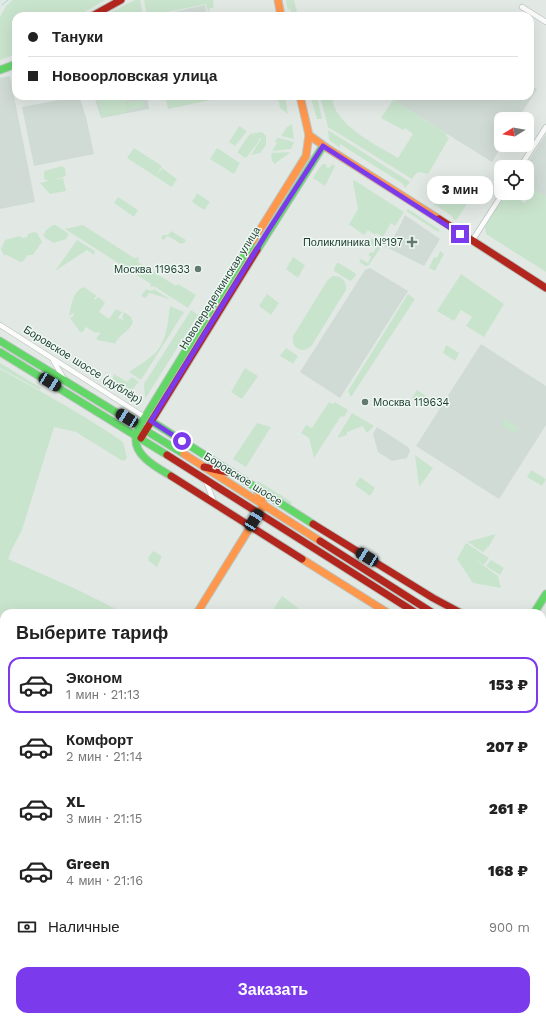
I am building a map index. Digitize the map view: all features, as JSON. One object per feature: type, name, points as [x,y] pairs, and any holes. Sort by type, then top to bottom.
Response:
[{"type":"main road","points":[[99,12],[121,0]]},
{"type":"main road","points":[[278,0],[280,12]]},
{"type":"main road","points":[[0,70],[12,66]]},
{"type":"main road","name":"Новопеределкинская улица","points":[[148,419],[303,163],[306,156],[309,135],[301,100]]},
{"type":"main road","points":[[309,135],[323,146],[546,288]]},
{"type":"main road","name":"Новопеределкинская улица","points":[[138,436],[323,146]]},
{"type":"main road","name":"Боровское шоссе","points":[[0,341],[142,428],[427,609]]},
{"type":"main road","name":"Боровское шоссе","points":[[0,352],[138,436],[410,609]]},
{"type":"main road","name":"Боровское шоссе (дублёр)","points":[[148,419],[233,474],[433,598],[454,609]]},
{"type":"main road","points":[[138,436],[135,440],[136,446],[148,460],[250,527],[382,609]]},
{"type":"main road","points":[[202,466],[233,474]]},
{"type":"main road","points":[[199,609],[264,505],[256,488]]},
{"type":"main road","points":[[537,609],[546,594]]},
{"type":"street","points":[[522,7],[530,12]]},
{"type":"street","points":[[534,14],[546,22]]},
{"type":"street","points":[[525,160],[546,127]]},
{"type":"street","points":[[472,241],[498,200]]},
{"type":"street","name":"Боровское шоссе (дублёр)","points":[[0,325],[148,419]]},
{"type":"street","points":[[52,359],[65,380]]},
{"type":"street","points":[[204,478],[211,496],[218,506]]},
{"type":"shaded area","points":[[205,5],[206,12],[173,12]]},
{"type":"shaded area","points":[[10,76],[12,100],[15,100],[35,202],[0,209],[0,78]]},
{"type":"shaded area","points":[[58,100],[80,100],[86,117],[94,154],[34,166],[22,107]]},
{"type":"shaded area","points":[[95,100],[148,100],[149,109],[101,118]]},
{"type":"shaded area","points":[[393,100],[530,100],[522,112],[494,112],[494,152],[498,152],[492,162]]},
{"type":"shaded area","points":[[546,134],[546,197],[534,189],[534,160],[529,160]]},
{"type":"shaded area","name":"Поликлиника №197","points":[[405,215],[440,239],[424,266],[384,246],[389,239],[393,238]]},
{"type":"shaded area","points":[[370,268],[408,291],[340,398],[300,372],[365,270]]},
{"type":"shaded area","points":[[481,344],[546,386],[546,425],[499,499],[416,446]]},
{"type":"shaded area","points":[[377,427],[408,447],[410,451],[407,458],[392,461],[378,452],[373,434]]},
{"type":"green space","points":[[13,0],[105,0],[85,12],[12,12],[12,56],[0,60],[0,17],[6,6]]},
{"type":"green space","points":[[135,0],[140,0],[142,12],[111,12]]},
{"type":"green space","points":[[144,0],[213,0],[214,7],[209,9],[209,12],[206,4],[167,12],[146,12]]},
{"type":"green space","points":[[286,0],[294,0],[297,12],[291,12],[290,8],[288,11]]},
{"type":"green space","points":[[98,100],[126,100],[128,112],[101,117]]},
{"type":"green space","points":[[143,100],[144,107],[129,110],[128,103]]},
{"type":"green space","points":[[166,100],[211,100],[168,109]]},
{"type":"green space","points":[[277,100],[286,100],[288,114],[280,108],[279,101]]},
{"type":"green space","points":[[312,100],[318,100],[322,119],[317,119]]},
{"type":"green space","points":[[321,100],[333,100],[334,106],[340,116],[348,125],[368,140],[398,158],[413,134],[405,128],[403,130],[381,118],[393,100],[447,134],[446,136],[449,138],[428,174],[418,172],[412,179],[328,127]]},
{"type":"green space","points":[[292,124],[294,139],[281,136],[287,127]]},
{"type":"green space","points":[[239,126],[247,131],[235,146],[229,142]]},
{"type":"green space","points":[[328,130],[410,182],[405,188],[403,184],[340,144],[340,148],[329,140]]},
{"type":"green space","points":[[262,132],[266,136],[266,145],[260,153],[251,155],[261,139],[259,138],[259,141],[247,157],[245,158],[238,153],[249,135],[252,133],[256,136],[253,133]]},
{"type":"green space","points":[[277,138],[294,142],[291,149],[272,151],[277,143],[275,142]]},
{"type":"green space","points":[[134,148],[162,166],[156,176],[162,168],[177,179],[172,187],[127,158]]},
{"type":"green space","points":[[217,148],[240,163],[234,174],[210,159]]},
{"type":"green space","points":[[290,152],[275,164],[272,161],[271,153]]},
{"type":"green space","points":[[323,164],[326,164],[326,167],[329,168],[332,164],[335,166],[325,186],[313,178]]},
{"type":"green space","points":[[62,166],[65,168],[66,176],[52,180],[63,178],[66,191],[50,194],[40,183],[48,181],[44,179],[44,171]]},
{"type":"green space","points":[[354,180],[404,212],[395,226],[391,223],[383,237],[376,233],[375,235],[368,230],[364,235],[350,225],[348,226],[358,209],[353,182]]},
{"type":"green space","points":[[456,185],[455,191],[461,195],[464,191],[470,193],[472,196],[455,220],[452,216],[435,205],[435,208],[434,205],[447,191]]},
{"type":"green space","points":[[534,189],[546,197],[546,272],[486,234],[485,226],[502,200],[520,200],[525,203],[527,200],[534,200]]},
{"type":"green space","points":[[197,193],[210,202],[204,210],[192,202]]},
{"type":"green space","points":[[118,197],[138,210],[134,217],[114,203]]},
{"type":"green space","points":[[408,209],[440,230],[438,232],[406,211]]},
{"type":"green space","points":[[53,225],[56,225],[69,234],[66,239],[54,243],[45,238],[43,234],[45,234],[45,231]]},
{"type":"green space","points":[[83,225],[134,258],[138,257],[138,262],[176,286],[178,284],[196,295],[188,308],[154,286],[151,287],[151,284],[65,229]]},
{"type":"green space","points":[[171,231],[186,240],[184,243],[181,244],[168,236],[164,240],[161,238],[163,235],[168,235]]},
{"type":"green space","points":[[34,232],[37,233],[42,242],[33,255],[28,255],[22,262],[20,262],[7,255],[4,255],[1,249],[5,240],[19,236],[23,238],[27,237],[28,234]]},
{"type":"green space","points":[[372,238],[379,243],[381,247],[369,265],[366,266],[359,262],[361,259],[368,263],[371,257],[368,255],[371,252],[373,253],[376,248],[369,244]]},
{"type":"green space","points":[[77,240],[95,251],[94,255],[87,250],[55,271]]},
{"type":"green space","points":[[440,251],[444,254],[435,271],[429,268],[434,257],[437,258]]},
{"type":"green space","points":[[293,257],[305,265],[298,278],[286,269]]},
{"type":"green space","points":[[337,263],[355,273],[356,275],[352,280],[350,281],[334,271]]},
{"type":"green space","points":[[461,274],[504,304],[484,337],[466,326],[472,317],[461,310],[454,321],[437,311]]},
{"type":"green space","points":[[332,276],[338,276],[343,279],[346,284],[346,290],[312,345],[305,350],[298,349],[294,344],[293,336],[327,281]]},
{"type":"green space","points":[[84,287],[97,296],[94,300],[99,297],[105,303],[99,312],[109,319],[116,309],[122,312],[118,318],[124,320],[122,318],[124,312],[131,317],[133,322],[115,344],[96,339],[100,333],[96,333],[86,327],[83,332],[80,332],[70,318],[74,316],[73,314],[77,308],[69,316],[73,299],[77,291]]},
{"type":"green space","points":[[146,289],[152,291],[154,289],[168,298],[166,300],[166,298],[149,293],[146,298],[141,296]]},
{"type":"green space","points":[[267,294],[279,303],[271,315],[259,306]]},
{"type":"green space","points":[[408,294],[415,299],[351,397],[348,391]]},
{"type":"green space","points":[[170,306],[184,312],[141,380],[129,372],[157,351],[163,341]]},
{"type":"green space","points":[[191,310],[198,315],[145,399],[144,384]]},
{"type":"green space","points":[[446,345],[459,353],[455,361],[443,353]]},
{"type":"green space","points":[[286,348],[298,356],[293,364],[280,356]]},
{"type":"green space","points":[[0,363],[41,388],[40,390],[0,368]]},
{"type":"green space","points":[[245,368],[258,376],[242,399],[231,392]]},
{"type":"green space","points":[[0,369],[78,413],[123,442],[127,458],[124,461],[121,460],[76,432],[54,427],[22,530],[8,559],[76,589],[116,609],[0,609]]},
{"type":"green space","points":[[114,374],[127,382],[132,377],[139,382],[129,393],[111,383]]},
{"type":"green space","points":[[417,390],[429,398],[425,406],[412,398]]},
{"type":"green space","points":[[329,402],[333,404],[335,402],[348,410],[344,417],[341,416],[314,458],[309,438],[301,433],[306,425],[312,428]]},
{"type":"green space","points":[[352,413],[374,426],[368,432],[366,432],[363,426],[347,432],[347,435],[337,438]]},
{"type":"green space","points":[[505,419],[519,428],[515,434],[501,425]]},
{"type":"green space","points":[[257,423],[271,427],[246,467],[233,459]]},
{"type":"green space","points":[[415,455],[433,468],[419,487]]},
{"type":"green space","points":[[531,470],[546,479],[542,486],[527,477]]},
{"type":"green space","points":[[360,477],[375,488],[370,496],[355,485]]},
{"type":"green space","points":[[258,481],[292,502],[289,507],[261,490],[257,484]]},
{"type":"green space","points":[[496,534],[489,546],[483,552],[473,546],[475,542],[473,545],[467,542]]},
{"type":"green space","points":[[466,543],[489,558],[484,565],[474,559],[498,576],[501,588],[473,583],[457,559]]},
{"type":"green space","points":[[153,551],[162,556],[157,567],[149,561],[148,558]]},
{"type":"green space","points":[[491,560],[504,568],[500,575],[486,566]]},
{"type":"green space","points":[[282,596],[300,609],[274,609]]},
{"type":"waterway","points":[[2,5],[8,0]]},
{"type":"traffic: fast","points":[[0,70],[12,66]]},
{"type":"traffic: fast","points":[[257,250],[323,146]]},
{"type":"traffic: fast","points":[[171,476],[143,456],[136,444],[137,432],[253,241]]},
{"type":"traffic: fast","points":[[0,341],[184,454]]},
{"type":"traffic: fast","points":[[0,352],[167,455]]},
{"type":"traffic: fast","points":[[151,421],[313,524]]},
{"type":"traffic: fast","points":[[537,609],[546,594]]},
{"type":"traffic: slow","points":[[278,0],[280,12]]},
{"type":"traffic: slow","points":[[253,241],[306,156],[309,135],[301,100]]},
{"type":"traffic: slow","points":[[309,135],[439,219]]},
{"type":"traffic: slow","points":[[184,454],[320,541]]},
{"type":"traffic: slow","points":[[199,609],[264,505],[257,490]]},
{"type":"traffic: slow","points":[[302,559],[382,609]]},
{"type":"traffic: jam","points":[[99,12],[121,0]]},
{"type":"traffic: jam","points":[[439,219],[546,288]]},
{"type":"traffic: jam","points":[[141,438],[257,250]]},
{"type":"traffic: jam","points":[[167,455],[410,609]]},
{"type":"traffic: jam","points":[[204,467],[227,472]]},
{"type":"traffic: jam","points":[[171,476],[302,559]]},
{"type":"traffic: jam","points":[[313,524],[433,598],[454,609]]},
{"type":"traffic: jam","points":[[320,541],[427,609]]},
{"type":"place","name":"Поликлиника №197","points":[[412,242]]},
{"type":"place","name":"Москва 119633","points":[[198,269]]},
{"type":"place","name":"Москва 119634","points":[[365,402]]},
{"type":"route","points":[[182,441],[151,421],[268,231],[323,146],[460,234]]}]
